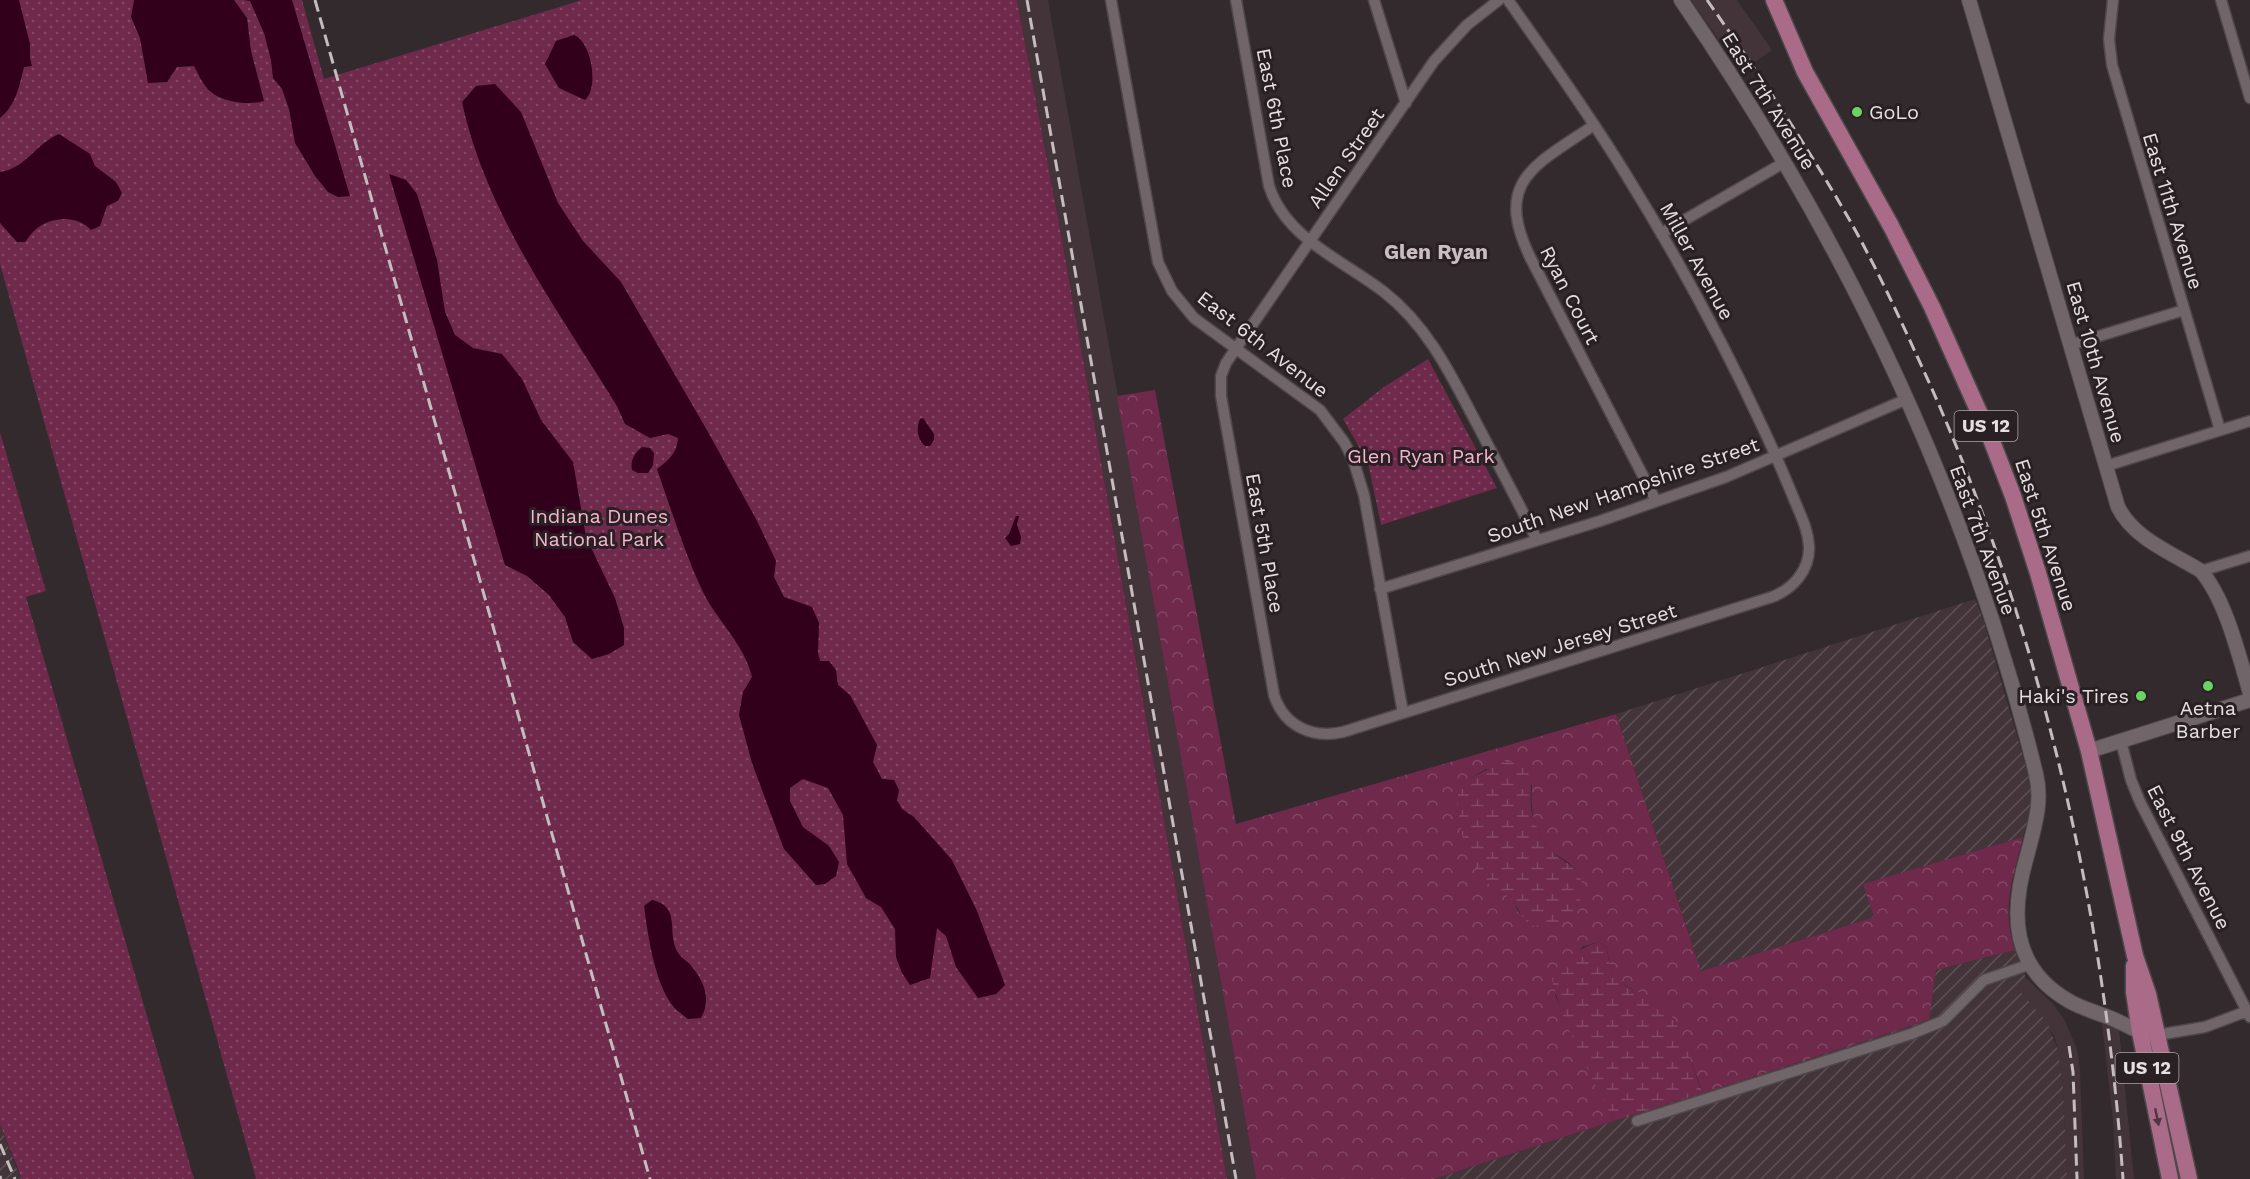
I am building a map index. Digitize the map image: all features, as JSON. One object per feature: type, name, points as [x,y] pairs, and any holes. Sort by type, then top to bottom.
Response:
[{"type":"main road","name":"East 5th Avenue","points":[[1774,0],[1805,72],[1891,226],[1932,307],[1991,439],[2038,573],[2089,752],[2135,956],[2134,992],[2189,1179]]},
{"type":"main road","name":"East 5th Avenue","points":[[2148,1034],[2170,1179]]},
{"type":"street","name":"East 6th Avenue","points":[[1111,0],[1158,262],[1182,305],[1207,329],[1320,410],[1344,442],[1359,477],[1403,713]]},
{"type":"street","name":"East 6th Place","points":[[1236,0],[1271,192],[1280,211],[1288,222],[1311,241],[1385,292],[1424,332],[1443,360],[1538,540]]},
{"type":"street","points":[[1374,0],[1406,103]]},
{"type":"street","name":"Allen Street","points":[[1236,350],[1445,47],[1467,25],[1499,0]]},
{"type":"street","name":"Miller Avenue","points":[[1508,0],[1594,125],[1662,233],[1735,369],[1776,456],[1806,530],[1809,546],[1807,562]]},
{"type":"street","name":"East 7th Avenue","points":[[1681,0],[1726,66],[1785,162],[1866,310],[1907,399],[1986,603],[2036,774],[2039,804],[2020,878],[2016,905],[2019,936],[2031,964],[2044,981],[2064,998],[2148,1034]]},
{"type":"street","name":"East 10th Avenue","points":[[1969,0],[2118,507],[2128,523],[2143,536],[2201,571],[2208,579],[2219,599],[2250,693]]},
{"type":"street","name":"East 11th Avenue","points":[[2113,0],[2109,39],[2112,65],[2220,430]]},
{"type":"street","points":[[2221,0],[2250,98]]},
{"type":"street","name":"Ryan Court","points":[[1594,125],[1533,169],[1523,182],[1517,199],[1515,217],[1518,231],[1531,259],[1656,501]]},
{"type":"street","points":[[1662,233],[1785,162]]},
{"type":"street","points":[[2070,345],[2184,310]]},
{"type":"street","name":"East 5th Place","points":[[1236,350],[1226,363],[1221,376],[1221,396],[1271,683],[1282,713],[1308,732]]},
{"type":"street","name":"South New Hampshire Street","points":[[1380,589],[1538,540],[1726,477],[1907,399]]},
{"type":"street","points":[[2106,466],[2250,421]]},
{"type":"street","points":[[2201,571],[2250,556]]},
{"type":"street","name":"South New Jersey Street","points":[[1308,732],[1322,735],[1333,734],[1772,597],[1783,593],[1794,584],[1807,562]]},
{"type":"street","points":[[2089,752],[2250,700]]},
{"type":"street","name":"East 9th Avenue","points":[[2121,741],[2131,780],[2140,802],[2249,1013]]},
{"type":"street","points":[[1637,1121],[1911,1034],[1943,1021],[1984,980],[2031,964]]},
{"type":"street","points":[[2148,1034],[2205,1027],[2249,1013]]},
{"type":"shaded area","points":[[0,0],[19,0],[30,44],[32,66],[24,67],[13,101],[0,118]]},
{"type":"shaded area","points":[[134,0],[234,0],[247,18],[251,51],[264,101],[242,103],[217,96],[206,87],[194,66],[177,67],[167,82],[148,83],[140,38],[131,17]]},
{"type":"shaded area","points":[[244,0],[292,0],[350,196],[338,197],[328,192],[315,176],[295,143],[289,109],[282,89],[273,78],[264,33],[250,1]]},
{"type":"shaded area","points":[[1017,0],[1048,0],[1256,1179],[1227,1179],[1061,234]]},
{"type":"shaded area","points":[[1691,0],[1737,0],[1772,50],[1741,72]]},
{"type":"shaded area","points":[[574,35],[585,46],[592,66],[592,86],[585,100],[559,88],[545,64],[556,41]]},
{"type":"shaded area","points":[[495,84],[521,112],[558,203],[583,241],[621,282],[708,432],[756,519],[776,561],[774,577],[784,597],[812,607],[819,623],[820,661],[829,661],[836,670],[838,685],[850,695],[877,745],[873,762],[882,779],[894,780],[899,790],[897,800],[902,809],[914,817],[952,860],[977,911],[1005,985],[996,994],[978,998],[956,967],[946,936],[937,928],[930,978],[910,985],[896,957],[895,929],[881,907],[866,898],[847,864],[843,815],[828,788],[803,779],[790,788],[790,801],[803,827],[829,846],[839,862],[836,876],[825,884],[816,885],[784,849],[752,763],[739,715],[743,692],[752,677],[748,665],[743,653],[702,590],[657,469],[672,456],[678,438],[668,434],[650,438],[625,424],[617,406],[548,297],[506,222],[473,143],[462,102],[476,86]]},
{"type":"shaded area","points":[[59,134],[90,154],[95,166],[116,182],[122,193],[118,201],[107,206],[100,226],[91,230],[81,222],[74,220],[55,220],[39,226],[25,242],[17,242],[0,223],[0,172],[17,166]]},
{"type":"shaded area","points":[[389,174],[406,180],[417,194],[437,260],[445,312],[455,335],[473,348],[502,354],[522,379],[541,420],[573,462],[586,537],[615,598],[624,628],[624,645],[609,654],[592,659],[573,642],[565,617],[549,595],[527,576],[505,565]]},
{"type":"shaded area","points":[[923,418],[934,434],[934,440],[930,446],[925,446],[918,433],[920,419]]},
{"type":"shaded area","points":[[642,447],[650,448],[654,453],[653,465],[648,473],[638,473],[632,470],[634,457]]},
{"type":"shaded area","points":[[1016,516],[1019,516],[1017,524],[1021,537],[1020,544],[1011,546],[1005,538]]},
{"type":"shaded area","points":[[1975,599],[1983,619],[2031,784],[2032,807],[2023,837],[1864,884],[1874,917],[1701,971],[1616,714]]},
{"type":"shaded area","points":[[652,900],[667,909],[672,922],[675,946],[680,956],[697,973],[703,985],[706,1005],[701,1018],[688,1019],[676,1009],[664,992],[656,969],[644,906]]},
{"type":"shaded area","points":[[2015,950],[2026,978],[2018,989],[2047,1022],[2058,1050],[2063,1086],[2067,1179],[1434,1179],[1928,1020],[1936,970]]},
{"type":"shaded area","points":[[2026,978],[2053,1004],[2064,1019],[2077,1049],[2080,1069],[2084,1179],[2067,1179],[2063,1086],[2058,1050],[2054,1035],[2018,989]]},
{"type":"shaded area","points":[[2102,1024],[2119,1029],[2134,1179],[2116,1179],[2113,1119]]},
{"type":"shaded area","points":[[0,1124],[16,1167],[22,1179],[0,1179]]},
{"type":"green space","name":"Indiana Dunes National Park","points":[[0,0],[302,0],[324,79],[582,0],[1017,0],[1061,234],[1227,1179],[256,1179],[0,264]]},
{"type":"green space","name":"Glen Ryan Park","points":[[1428,359],[1497,488],[1381,525],[1368,463],[1343,419],[1384,387]]},
{"type":"green space","points":[[1155,390],[1236,824],[1616,714],[1701,971],[1874,917],[1863,884],[2023,837],[2012,880],[2009,906],[2009,920],[2015,950],[1936,970],[1929,1020],[1703,1093],[1681,1036],[1650,997],[1615,979],[1607,948],[1598,942],[1582,947],[1555,995],[1614,1121],[1434,1179],[1256,1179],[1117,396]],"holes":[[[1486,769],[1532,785],[1532,810],[1538,833],[1550,850],[1575,869],[1580,879],[1581,889],[1577,906],[1519,913],[1459,790],[1470,778]]]},
{"type":"green space","points":[[0,432],[46,591],[26,597],[194,1179],[22,1179],[0,1124]]},
{"type":"green space","points":[[1505,761],[1517,763],[1529,774],[1531,807],[1541,838],[1553,853],[1575,870],[1581,880],[1582,889],[1576,908],[1561,922],[1552,926],[1543,927],[1530,924],[1511,899],[1488,884],[1473,864],[1464,840],[1459,815],[1458,790],[1470,778]]},
{"type":"green space","points":[[1598,942],[1607,948],[1610,965],[1616,977],[1624,985],[1653,998],[1671,1015],[1703,1093],[1614,1121],[1562,1013],[1551,975],[1572,955]]},
{"type":"railway","points":[[315,0],[650,1179]]},
{"type":"railway","points":[[1027,0],[1236,1179]]},
{"type":"railway","points":[[1707,0],[1798,135],[1867,252],[1917,356],[1959,454],[1997,554],[2030,655],[2058,758],[2081,862],[2099,967],[2113,1073],[2123,1179]]},
{"type":"railway","points":[[2069,1046],[2073,1072],[2077,1179]]},
{"type":"railway","points":[[0,1144],[15,1179]]},
{"type":"place","name":"GoLo","points":[[1857,112]]},
{"type":"place","name":"Aetna Barber","points":[[2208,686]]},
{"type":"place","name":"Haki's Tires","points":[[2141,696]]},
{"type":"district","name":"Glen Ryan","points":[[1436,252]]}]
